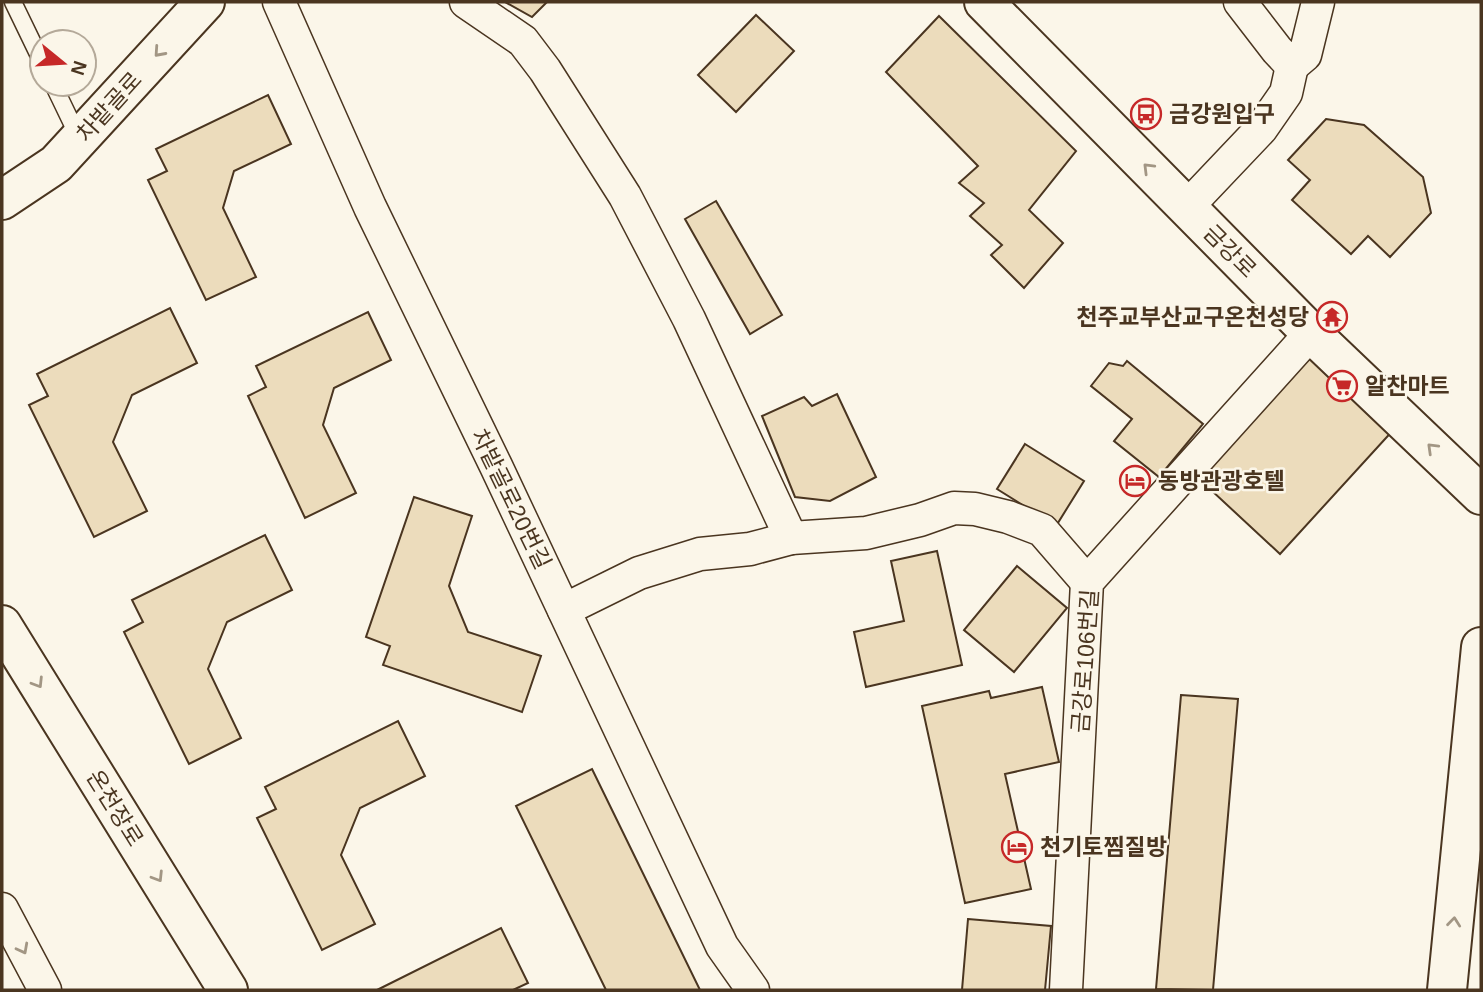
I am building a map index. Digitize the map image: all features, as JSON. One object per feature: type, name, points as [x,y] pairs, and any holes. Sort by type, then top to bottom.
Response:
[{"type":"street","name":"차밭골로","points":[[2,200],[68,152],[205,2]]},
{"type":"street","name":"차밭골로20번길","points":[[279,2],[370,207],[722,946],[753,990]]},
{"type":"street","points":[[466,2],[523,41],[552,81],[625,196],[689,319],[790,538]]},
{"type":"street","name":"금강로","points":[[984,2],[1311,333],[1481,495]]},
{"type":"street","points":[[1240,2],[1277,51],[1292,66]]},
{"type":"street","points":[[1187,207],[1261,129],[1286,93],[1292,66],[1305,55],[1318,2]]},
{"type":"street","points":[[2,171],[68,152]]},
{"type":"street","points":[[2,230],[68,152]]},
{"type":"street","name":"금강로106번길","points":[[1066,990],[1087,582],[1311,333]]},
{"type":"street","points":[[564,610],[639,573],[700,554],[750,549],[790,538],[866,533],[920,520],[954,508],[975,509],[1008,517],[1042,530],[1087,582]]},
{"type":"street","name":"온천장로","points":[[2,625],[228,990]]},
{"type":"street","points":[[1447,990],[1481,647]]},
{"type":"street","points":[[2,909],[45,990]]},
{"type":"lane","points":[[13,2],[28,33]]},
{"type":"lane","points":[[56,98],[68,152]]},
{"type":"building","points":[[505,2],[547,2],[532,17]]},
{"type":"building","points":[[756,15],[794,51],[736,112],[698,75]]},
{"type":"building","points":[[939,16],[1076,151],[1029,210],[1063,243],[1024,288],[991,255],[1002,245],[970,216],[984,203],[959,183],[978,166],[886,72]]},
{"type":"building","points":[[268,95],[291,144],[234,171],[223,208],[256,277],[206,300],[148,180],[167,171],[156,149]]},
{"type":"building","points":[[1326,119],[1364,125],[1423,177],[1431,213],[1390,257],[1368,236],[1351,254],[1292,200],[1310,180],[1288,160]]},
{"type":"building","points":[[716,201],[782,315],[750,334],[685,219]]},
{"type":"building","points":[[170,308],[197,363],[132,395],[113,442],[147,511],[94,537],[29,405],[48,396],[37,374]]},
{"type":"building","points":[[368,312],[391,360],[334,388],[323,425],[356,493],[305,518],[248,396],[266,387],[256,366]]},
{"type":"building","points":[[1313,350],[1396,427],[1280,554],[1197,477]]},
{"type":"building","points":[[1127,361],[1203,424],[1159,477],[1114,441],[1132,419],[1091,386],[1109,363],[1123,366]]},
{"type":"building","points":[[837,394],[876,477],[830,501],[795,497],[762,416],[804,397],[812,406]]},
{"type":"building","points":[[1025,444],[1084,481],[1056,526],[997,489]]},
{"type":"building","points":[[414,497],[472,516],[449,586],[468,632],[541,656],[522,712],[383,665],[390,646],[366,637]]},
{"type":"building","points":[[265,535],[292,590],[227,622],[208,669],[241,738],[189,764],[124,632],[143,622],[132,600]]},
{"type":"building","points":[[937,551],[962,665],[866,687],[854,632],[904,621],[891,561]]},
{"type":"building","points":[[1017,566],[1067,608],[1014,672],[964,630]]},
{"type":"building","points":[[1042,687],[1059,762],[1005,774],[1031,889],[965,903],[922,706],[989,691],[991,698]]},
{"type":"building","points":[[1181,695],[1238,699],[1213,990],[1156,989]]},
{"type":"building","points":[[398,721],[425,776],[360,808],[341,855],[375,924],[322,950],[257,818],[276,809],[265,787]]},
{"type":"building","points":[[592,769],[700,990],[606,990],[516,806]]},
{"type":"building","points":[[968,919],[1051,926],[1045,990],[962,990]]},
{"type":"building","points":[[501,928],[528,983],[513,990],[377,990]]},
{"type":"place","name":"금강원입구","points":[[1146,114]]},
{"type":"place","name":"천주교부산교구온천성당","points":[[1332,317]]},
{"type":"place","name":"알찬마트","points":[[1342,386]]},
{"type":"place","name":"동방관광호텔","points":[[1135,481]]},
{"type":"place","name":"천기토찜질방","points":[[1017,847]]}]
